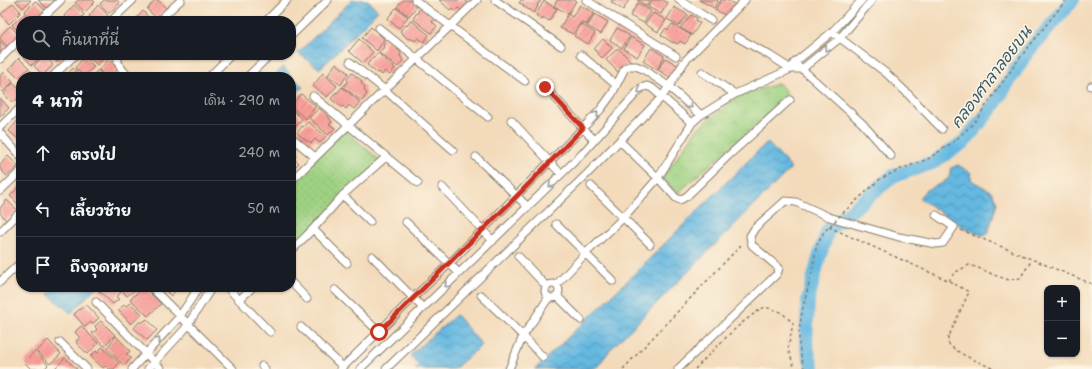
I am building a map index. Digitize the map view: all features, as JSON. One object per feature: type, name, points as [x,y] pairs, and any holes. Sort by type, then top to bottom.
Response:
[{"type":"street","points":[[44,16],[61,0]]},
{"type":"street","points":[[116,16],[133,0]]},
{"type":"street","points":[[163,16],[181,0]]},
{"type":"street","points":[[271,16],[287,0]]},
{"type":"street","points":[[296,31],[328,0]]},
{"type":"street","points":[[415,0],[525,81]]},
{"type":"street","points":[[296,176],[477,0]]},
{"type":"street","points":[[495,0],[560,46]]},
{"type":"street","points":[[586,0],[676,56]]},
{"type":"street","points":[[679,0],[711,20]]},
{"type":"street","points":[[386,369],[588,173],[662,97],[686,61],[745,0]]},
{"type":"street","points":[[547,287],[553,284],[556,285],[586,253],[623,218],[658,178],[692,123],[701,115],[735,94],[792,66],[832,32],[862,0]]},
{"type":"street","points":[[802,69],[840,38],[872,0]]},
{"type":"street","points":[[379,28],[488,116]]},
{"type":"street","points":[[832,32],[886,73],[942,129]]},
{"type":"street","points":[[738,37],[768,55],[802,69],[862,123],[891,156]]},
{"type":"street","points":[[0,59],[16,43]]},
{"type":"street","points":[[580,55],[616,85]]},
{"type":"street","points":[[57,72],[70,60]]},
{"type":"street","points":[[117,60],[125,72]]},
{"type":"street","points":[[214,72],[226,60]]},
{"type":"street","points":[[252,72],[265,60]]},
{"type":"street","points":[[350,62],[385,90],[453,150]]},
{"type":"street","points":[[301,327],[342,368],[449,264],[583,128],[612,94],[625,68],[629,66],[636,66],[643,69],[668,86],[701,115]]},
{"type":"street","points":[[702,72],[735,94]]},
{"type":"street","points":[[360,369],[561,174],[641,88],[647,86],[652,88],[692,123]]},
{"type":"street","points":[[545,87],[594,140]]},
{"type":"street","points":[[313,96],[418,183]]},
{"type":"street","points":[[623,144],[676,198],[680,200],[687,196],[727,157],[790,100]]},
{"type":"street","points":[[0,127],[16,112]]},
{"type":"street","points":[[511,120],[561,174]]},
{"type":"street","points":[[0,133],[16,151]]},
{"type":"street","points":[[296,141],[315,157]]},
{"type":"street","points":[[296,246],[343,195],[386,157]]},
{"type":"street","points":[[476,157],[528,207]]},
{"type":"street","points":[[0,191],[16,175]]},
{"type":"street","points":[[591,186],[650,244]]},
{"type":"street","points":[[442,187],[493,241]]},
{"type":"street","points":[[343,195],[370,222]]},
{"type":"street","points":[[678,369],[777,274],[779,268],[752,245],[750,236],[755,228],[785,202],[796,202],[829,217],[899,237],[936,244],[943,242],[954,227],[936,215]]},
{"type":"street","points":[[0,232],[16,216]]},
{"type":"street","points":[[406,222],[459,273]]},
{"type":"street","points":[[556,224],[613,280]]},
{"type":"street","points":[[313,229],[347,263]]},
{"type":"street","points":[[372,256],[423,308]]},
{"type":"street","points":[[518,256],[547,287],[546,292],[549,297]]},
{"type":"street","points":[[0,282],[16,267]]},
{"type":"street","points":[[556,285],[559,290],[557,296]]},
{"type":"street","points":[[296,287],[307,299]]},
{"type":"street","points":[[335,290],[379,332]]},
{"type":"street","points":[[156,292],[233,369]]},
{"type":"street","points":[[132,369],[180,316],[196,292]]},
{"type":"street","points":[[148,369],[185,329],[209,292]]},
{"type":"street","points":[[232,292],[270,332]]},
{"type":"street","points":[[239,300],[248,292]]},
{"type":"street","points":[[480,295],[543,357]]},
{"type":"street","points":[[549,297],[557,296]]},
{"type":"street","points":[[557,296],[581,320]]},
{"type":"street","points":[[509,369],[523,336],[549,297]]},
{"type":"street","points":[[96,302],[161,369]]},
{"type":"street","points":[[60,342],[87,369]]},
{"type":"path","points":[[804,369],[799,346],[799,332],[817,244],[824,232],[880,179],[928,159],[953,142],[973,124],[1019,59],[1066,0]]},
{"type":"path","points":[[829,227],[949,281],[969,292],[948,338],[948,342],[959,352],[994,369]]},
{"type":"path","points":[[954,227],[1092,284]]},
{"type":"path","points":[[623,369],[750,236]]},
{"type":"path","points":[[949,281],[954,273],[969,265],[1009,280],[1020,278],[1032,260]]},
{"type":"path","points":[[695,369],[740,323],[765,307],[781,312],[793,323],[788,349],[795,369]]},
{"type":"green space","points":[[779,83],[789,96],[678,193],[662,179],[697,129],[736,98]]},
{"type":"green space","points":[[344,130],[381,161],[296,243],[296,178]]},
{"type":"water","points":[[352,0],[368,0],[378,11],[320,69],[298,53]]},
{"type":"water","points":[[283,67],[288,72],[278,72]]},
{"type":"water","points":[[296,80],[303,87],[296,93]]},
{"type":"water","points":[[767,142],[791,168],[610,350],[598,366],[593,369],[535,369],[624,284]]},
{"type":"water","points":[[958,165],[971,173],[971,180],[992,192],[997,203],[988,233],[982,235],[966,229],[919,198],[926,190],[949,178],[951,168]]},
{"type":"water","points":[[50,292],[91,292],[71,313],[48,294]]},
{"type":"water","points":[[456,315],[482,345],[454,369],[415,369],[419,365],[410,355]]},
{"type":"building","points":[[15,0],[31,0],[23,8]]},
{"type":"building","points":[[38,0],[57,0],[48,9]]},
{"type":"building","points":[[78,0],[93,0],[95,2],[85,12],[75,3]]},
{"type":"building","points":[[104,0],[117,0],[120,3],[109,13],[100,4]]},
{"type":"building","points":[[155,0],[158,0],[166,8],[158,16],[154,16],[147,9]]},
{"type":"building","points":[[403,0],[411,0],[418,5],[409,16],[397,7]]},
{"type":"building","points":[[439,0],[464,0],[468,3],[462,11],[458,8],[455,11],[452,8],[450,10]]},
{"type":"building","points":[[521,0],[541,0],[534,13],[519,3]]},
{"type":"building","points":[[557,0],[576,1],[568,14],[554,6]]},
{"type":"building","points":[[612,0],[629,0],[623,10],[611,2]]},
{"type":"building","points":[[637,0],[650,0],[647,6]]},
{"type":"building","points":[[652,0],[663,0],[668,3],[661,14],[648,7]]},
{"type":"building","points":[[699,0],[718,0],[714,8]]},
{"type":"building","points":[[721,0],[726,0],[736,5],[729,17],[715,10]]},
{"type":"building","points":[[35,1],[45,10],[40,16],[28,16],[24,12]]},
{"type":"building","points":[[544,1],[557,9],[549,21],[543,17],[542,20],[536,15]]},
{"type":"building","points":[[13,3],[20,11],[20,13],[9,24],[1,14]]},
{"type":"building","points":[[638,3],[651,11],[644,23],[630,16]]},
{"type":"building","points":[[74,5],[84,15],[83,16],[64,16]]},
{"type":"building","points":[[98,5],[108,15],[107,16],[89,16]]},
{"type":"building","points":[[421,5],[434,18],[432,22],[437,26],[431,33],[413,19]]},
{"type":"building","points":[[580,5],[594,13],[586,25],[581,22],[573,34],[560,28],[568,14],[572,17]]},
{"type":"building","points":[[674,7],[688,15],[679,26],[667,19]]},
{"type":"building","points":[[396,8],[408,17],[399,28],[387,19]]},
{"type":"building","points":[[143,11],[148,16],[138,16]]},
{"type":"building","points":[[653,13],[666,20],[658,32],[645,24]]},
{"type":"building","points":[[595,14],[608,22],[601,34],[587,26]]},
{"type":"building","points":[[691,15],[697,18],[696,21],[700,23],[692,35],[680,28]]},
{"type":"building","points":[[411,20],[429,35],[424,42],[418,38],[415,41],[409,38],[408,39],[400,31],[406,25],[407,26]]},
{"type":"building","points":[[16,21],[16,29],[12,25]]},
{"type":"building","points":[[581,24],[595,33],[588,44],[574,36]]},
{"type":"building","points":[[672,24],[691,35],[685,44],[680,41],[678,44],[673,43],[661,35],[666,28],[668,30]]},
{"type":"building","points":[[10,26],[16,32],[16,40],[9,48],[0,39],[0,36]]},
{"type":"building","points":[[371,27],[384,39],[377,51],[362,38]]},
{"type":"building","points":[[617,28],[630,36],[622,48],[610,40]]},
{"type":"building","points":[[631,37],[645,45],[637,57],[624,49]]},
{"type":"building","points":[[359,39],[373,52],[363,63],[349,51]]},
{"type":"building","points":[[387,39],[398,47],[397,49],[401,53],[400,56],[403,60],[398,67],[379,53],[384,47],[383,45]]},
{"type":"building","points":[[603,39],[612,48],[602,58],[594,49]]},
{"type":"building","points":[[0,41],[6,48],[0,55]]},
{"type":"building","points":[[618,48],[631,61],[618,72],[606,60]]},
{"type":"building","points":[[651,48],[664,56],[657,70],[643,61]]},
{"type":"building","points":[[378,53],[395,68],[390,75],[385,71],[382,75],[379,72],[377,73],[367,65]]},
{"type":"building","points":[[665,58],[679,66],[671,78],[658,70]]},
{"type":"building","points":[[17,60],[21,60],[29,68],[25,72],[16,72],[16,76],[9,69]]},
{"type":"building","points":[[27,60],[37,60],[32,65]]},
{"type":"building","points":[[39,60],[48,60],[53,65],[46,72],[40,72],[34,66]]},
{"type":"building","points":[[82,60],[88,60],[94,67],[88,72],[80,72],[75,68]]},
{"type":"building","points":[[92,60],[102,60],[97,65]]},
{"type":"building","points":[[108,60],[110,60],[118,69],[115,72],[101,72],[99,70]]},
{"type":"building","points":[[336,63],[348,73],[341,85],[328,75]]},
{"type":"building","points":[[73,68],[77,72],[69,72]]},
{"type":"building","points":[[3,72],[13,82],[3,92],[0,89],[0,76]]},
{"type":"building","points":[[323,73],[337,86],[327,97],[313,86]]},
{"type":"building","points":[[352,73],[362,81],[361,83],[365,87],[364,90],[367,94],[362,101],[343,87]]},
{"type":"building","points":[[13,83],[16,86],[16,100],[13,103],[4,94]]},
{"type":"building","points":[[342,87],[360,102],[354,109],[349,105],[346,109],[343,106],[341,107],[331,99]]},
{"type":"building","points":[[301,94],[316,106],[306,119],[296,110],[296,100]]},
{"type":"building","points":[[0,98],[9,108],[0,117]]},
{"type":"building","points":[[319,108],[329,117],[332,122],[329,124],[335,128],[328,135],[309,118]]},
{"type":"building","points":[[296,113],[302,119],[296,126]]},
{"type":"building","points":[[308,122],[326,136],[320,143],[315,139],[311,143],[297,133],[302,126],[303,127]]},
{"type":"building","points":[[16,123],[16,137],[9,131]]},
{"type":"building","points":[[8,156],[16,164],[16,168],[7,176],[0,169],[0,165]]},
{"type":"building","points":[[16,189],[16,202],[10,196]]},
{"type":"building","points":[[7,200],[16,209],[16,211],[6,220],[0,213],[0,208]]},
{"type":"building","points":[[100,292],[121,292],[116,297],[119,299],[113,304]]},
{"type":"building","points":[[123,292],[132,292],[127,296]]},
{"type":"building","points":[[138,292],[149,292],[161,304],[148,316],[130,299]]},
{"type":"building","points":[[167,292],[175,292],[171,296]]},
{"type":"building","points":[[130,303],[142,314],[131,324],[118,310],[124,305],[126,306]]},
{"type":"building","points":[[86,304],[99,318],[92,324],[91,322],[85,327],[74,314]]},
{"type":"building","points":[[147,319],[157,330],[147,340],[134,328],[140,321],[141,323]]},
{"type":"building","points":[[101,321],[115,335],[104,346],[92,333],[97,330],[95,326]]},
{"type":"building","points":[[81,326],[98,343],[88,354],[78,345],[76,341],[80,338],[75,332]]},
{"type":"building","points":[[116,336],[130,351],[126,354],[131,358],[124,366],[107,348]]},
{"type":"building","points":[[48,340],[61,354],[50,364],[37,351]]},
{"type":"building","points":[[102,347],[119,363],[114,369],[109,369],[106,366],[103,368],[90,356],[96,351],[98,353]]},
{"type":"building","points":[[35,351],[48,365],[44,369],[31,369],[24,362]]},
{"type":"building","points":[[65,358],[77,369],[54,369]]},
{"type":"waterway","name":"คลองศาลาลอยบน","points":[[813,369],[806,344],[808,300],[828,230],[893,176],[932,163],[964,142],[992,108],[1026,54],[1073,0]]},
{"type":"route","points":[[379,332],[449,264],[583,128],[545,87]]}]
